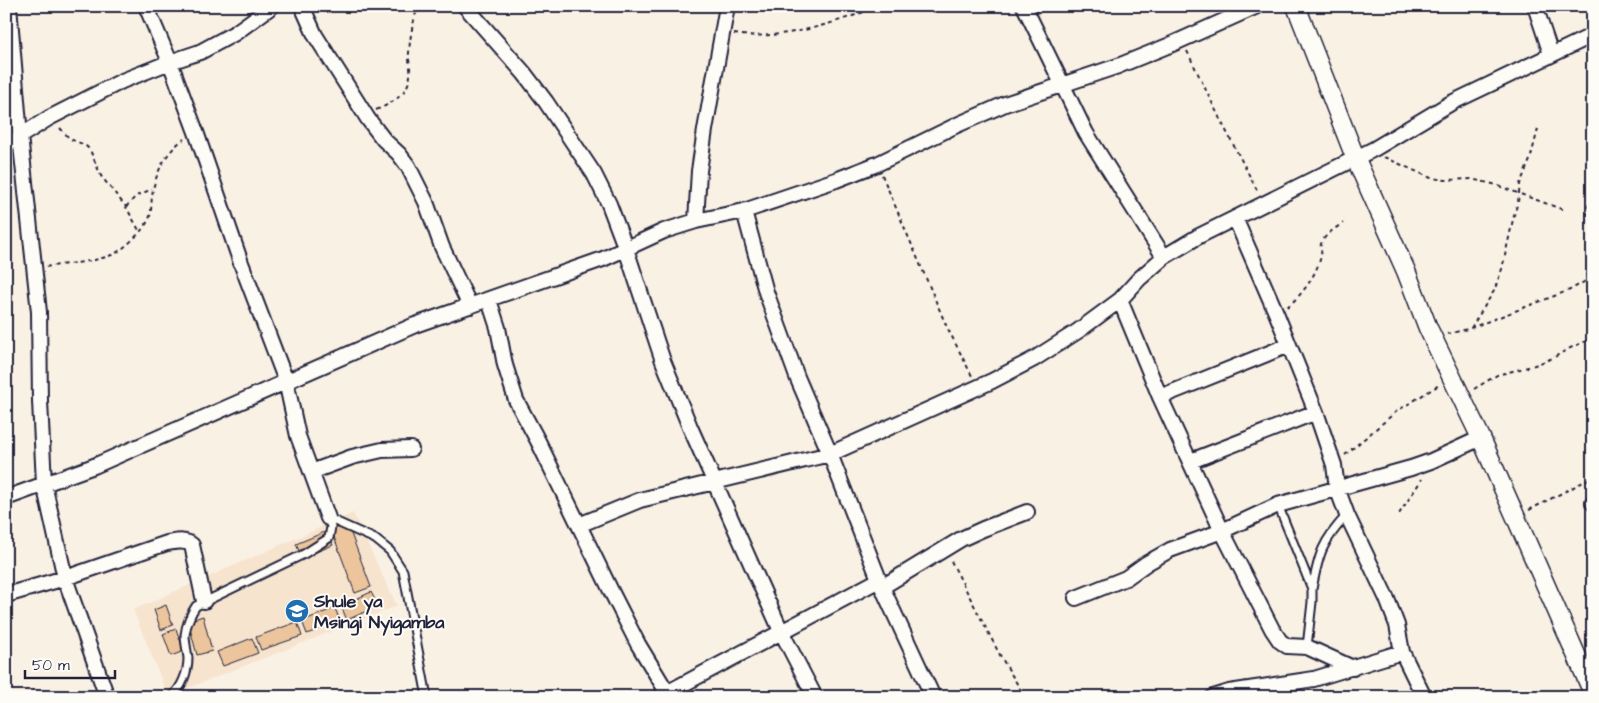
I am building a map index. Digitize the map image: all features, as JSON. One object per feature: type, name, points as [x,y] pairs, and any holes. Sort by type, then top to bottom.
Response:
[{"type":"street","points":[[9,6],[20,136],[39,312],[40,401],[44,484],[65,578],[107,697]]},
{"type":"street","points":[[146,6],[170,62],[219,202],[286,381],[298,436],[328,518]]},
{"type":"street","points":[[6,145],[49,118],[122,81],[200,52],[235,33],[272,6]]},
{"type":"street","points":[[302,6],[315,35],[365,115],[384,140],[399,154],[408,166],[426,202],[442,247],[470,306]]},
{"type":"street","points":[[465,6],[524,73],[546,102],[594,174],[609,204],[626,249],[663,361],[713,481],[781,631],[815,697]]},
{"type":"street","points":[[696,221],[700,162],[727,6]]},
{"type":"street","points":[[1024,6],[1086,132],[1164,257]]},
{"type":"street","points":[[6,498],[94,466],[415,325],[576,269],[664,231],[696,221],[744,211],[836,180],[877,164],[1005,104],[1118,66],[1257,6]]},
{"type":"street","points":[[1296,6],[1361,154],[1433,337],[1589,674],[1593,693]]},
{"type":"street","points":[[1535,6],[1550,54]]},
{"type":"street","points":[[579,524],[640,500],[830,454],[978,387],[1034,359],[1078,331],[1120,300],[1139,279],[1164,257],[1199,236],[1361,154],[1451,103],[1593,35]]},
{"type":"street","points":[[744,211],[766,292],[797,377],[830,454],[880,583],[933,697]]},
{"type":"street","points":[[1235,218],[1316,412],[1334,465],[1337,488],[1347,515],[1387,599],[1397,625],[1402,652],[1424,697]]},
{"type":"street","points":[[489,300],[498,328],[504,365],[516,400],[666,696],[781,631],[945,550],[961,539],[1027,512]]},
{"type":"street","points":[[1120,300],[1160,397],[1222,530],[1253,593],[1280,641],[1288,646],[1307,647],[1353,668]]},
{"type":"street","points":[[1160,397],[1289,345]]},
{"type":"street","points":[[1191,461],[1316,412]]},
{"type":"street","points":[[1076,598],[1126,578],[1170,550],[1222,530],[1278,505],[1380,478],[1432,461],[1481,438]]},
{"type":"street","points":[[311,472],[352,457],[382,450],[411,449]]},
{"type":"street","points":[[6,595],[65,578],[167,543],[180,541],[192,544],[204,601]]},
{"type":"street","points":[[1213,697],[1229,692],[1314,679],[1402,652]]},
{"type":"lane","points":[[1278,505],[1312,589]]},
{"type":"lane","points":[[1307,647],[1312,609],[1312,589],[1316,567],[1323,546],[1330,533],[1347,515]]},
{"type":"lane","points":[[171,697],[182,684],[186,674],[188,661],[185,635],[192,611],[196,606],[304,554],[329,538],[331,527],[328,518]]},
{"type":"lane","points":[[328,518],[375,539],[390,551],[403,571],[427,697]]},
{"type":"path","points":[[365,115],[391,104],[409,85],[409,39],[418,6]]},
{"type":"path","points":[[722,32],[747,36],[795,33],[880,6]]},
{"type":"path","points":[[1182,40],[1221,121],[1264,202]]},
{"type":"path","points":[[49,118],[70,139],[85,145],[90,150],[101,176],[126,207],[140,232]]},
{"type":"path","points":[[1471,328],[1494,291],[1502,269],[1520,193],[1520,184],[1530,160],[1538,129]]},
{"type":"path","points":[[34,269],[83,262],[114,254],[140,232],[150,217],[153,188],[164,159],[172,148],[196,132]]},
{"type":"path","points":[[1361,154],[1431,178],[1446,180],[1471,179],[1520,193],[1564,210]]},
{"type":"path","points":[[877,164],[946,325],[978,387]]},
{"type":"path","points":[[126,207],[136,196],[153,188]]},
{"type":"path","points":[[1587,224],[1586,208],[1593,192]]},
{"type":"path","points":[[1277,315],[1300,296],[1317,269],[1321,254],[1321,244],[1326,236],[1343,223]]},
{"type":"path","points":[[1433,337],[1471,328],[1570,290],[1584,282],[1593,264]]},
{"type":"path","points":[[1460,395],[1478,387],[1497,375],[1532,366],[1553,358],[1593,338]]},
{"type":"path","points":[[1334,465],[1396,411],[1452,377]]},
{"type":"path","points":[[1399,514],[1432,461]]},
{"type":"path","points":[[1516,517],[1593,477]]},
{"type":"path","points":[[945,550],[1001,657],[1025,697]]},
{"type":"path","points":[[1361,693],[1370,697]]},
{"type":"shaded area","points":[[353,513],[397,606],[168,696],[133,610]]},
{"type":"building","points":[[347,523],[371,587],[355,593],[331,529]]},
{"type":"building","points":[[327,531],[333,545],[302,558],[296,544]]},
{"type":"building","points":[[371,592],[378,606],[347,620],[341,606]]},
{"type":"building","points":[[166,605],[173,625],[161,630],[154,610]]},
{"type":"building","points":[[335,608],[340,621],[307,634],[302,621]]},
{"type":"building","points":[[203,616],[212,651],[197,655],[188,621]]},
{"type":"building","points":[[297,622],[302,636],[261,650],[256,637]]},
{"type":"building","points":[[176,629],[184,651],[171,656],[163,634]]},
{"type":"building","points":[[252,638],[258,653],[223,666],[217,652]]},
{"type":"place","name":"Shule ya Msingi Nyigamba","points":[[297,611]]}]
